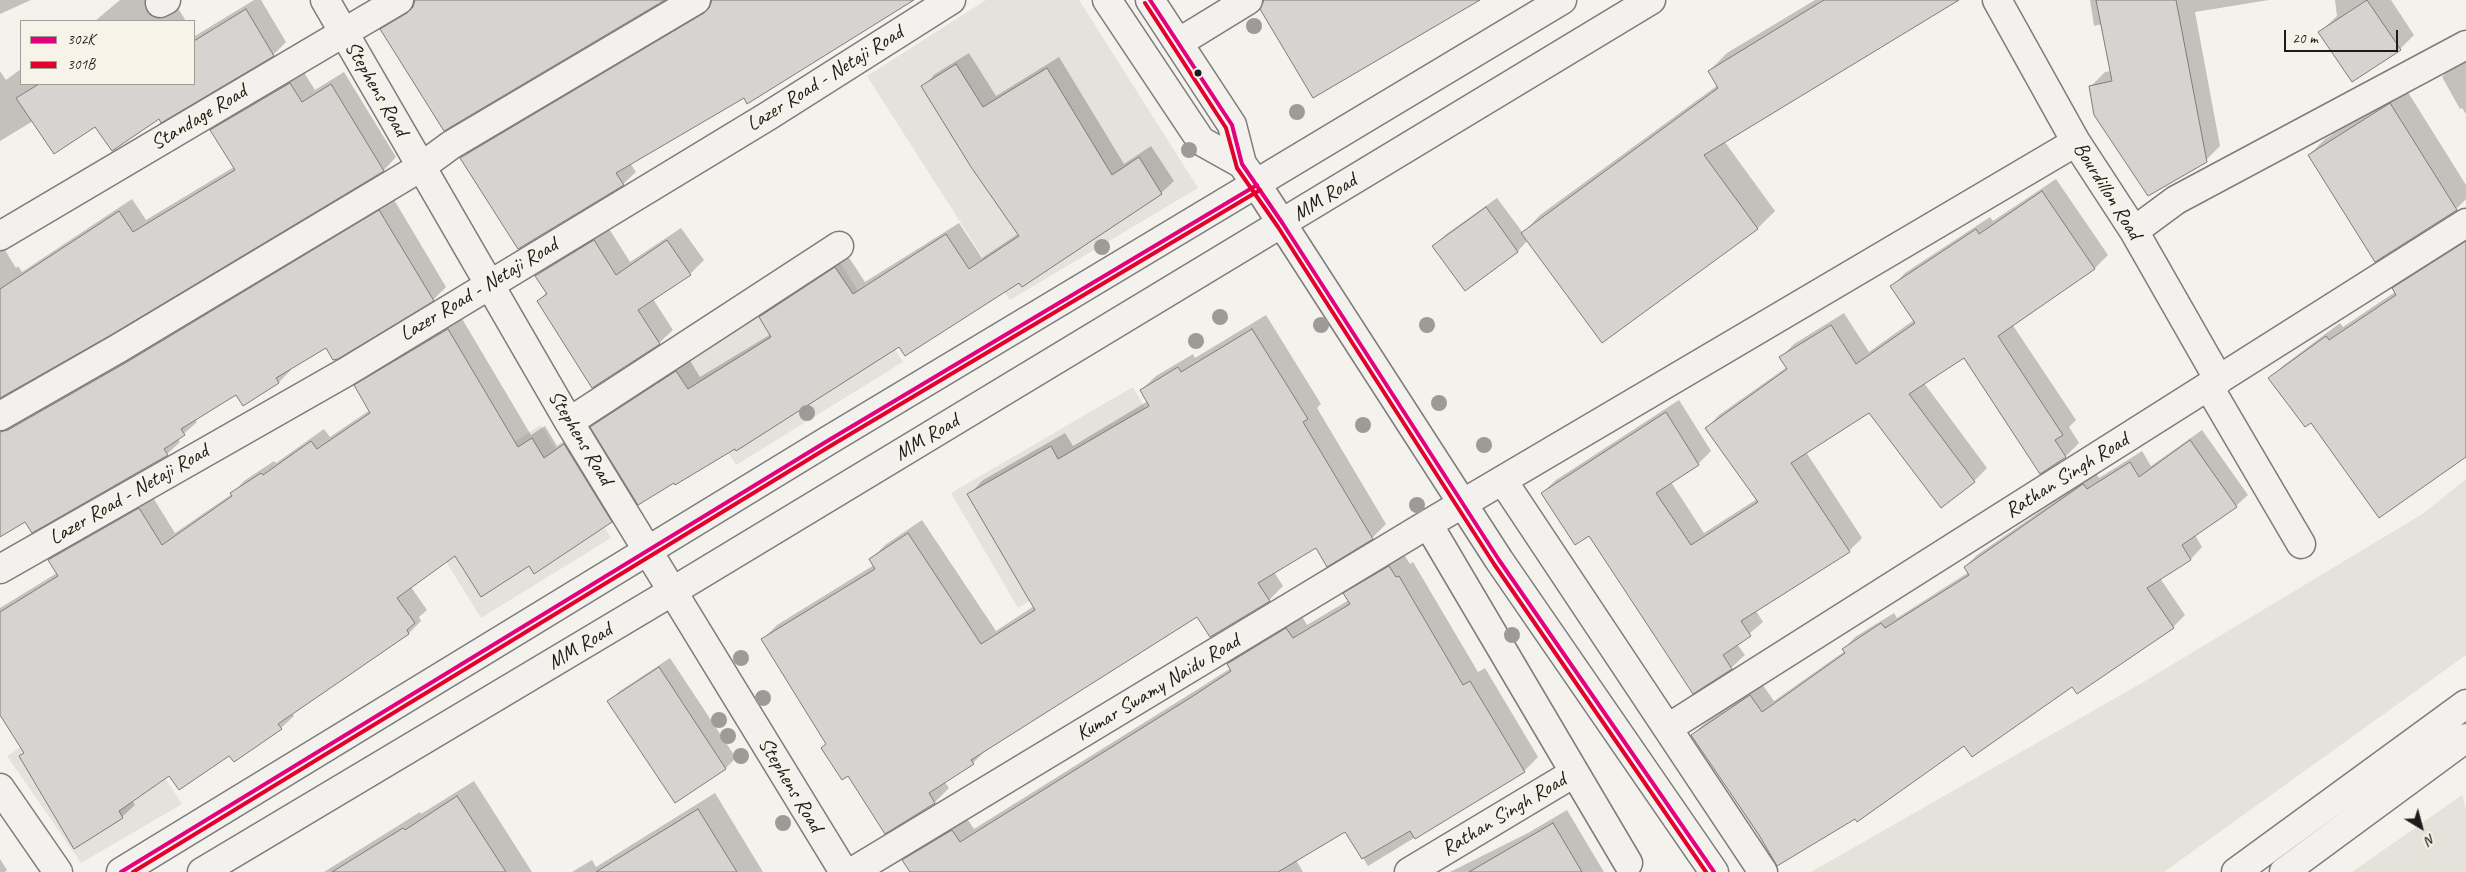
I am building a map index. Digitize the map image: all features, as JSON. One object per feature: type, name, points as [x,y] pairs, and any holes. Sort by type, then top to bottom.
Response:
[{"type":"street","name":"Stephens Road","points":[[325,0],[569,422],[844,872]]},
{"type":"street","name":"Standage Road","points":[[0,236],[399,0]]},
{"type":"street","points":[[0,416],[120,348],[422,166],[451,145],[696,0]]},
{"type":"street","name":"Lazer Road - Netaji Road","points":[[0,568],[346,372],[489,283],[768,116],[951,0]]},
{"type":"street","points":[[1107,0],[1202,141],[1250,174]]},
{"type":"street","points":[[1150,0],[1232,125],[1250,174],[1499,560],[1714,872]]},
{"type":"street","points":[[1178,43],[1248,0]]},
{"type":"street","points":[[120,872],[648,551],[1250,174],[1562,0]]},
{"type":"street","name":"MM Road","points":[[202,872],[1284,224],[1417,140],[1651,0]]},
{"type":"street","name":"Bourdillon Road","points":[[1997,0],[2076,142],[2134,231],[2214,384],[2302,544]]},
{"type":"street","points":[[2134,231],[2176,200],[2466,45]]},
{"type":"street","name":"Kumar Swamy Naidu Road","points":[[852,872],[1428,524],[2076,142]]},
{"type":"street","name":"Rathan Singh Road","points":[[1668,728],[2466,223]]},
{"type":"street","points":[[569,422],[839,246]]},
{"type":"street","points":[[1503,481],[1763,872]]},
{"type":"street","points":[[1428,524],[1628,863]]},
{"type":"street","points":[[2236,872],[2466,704]]},
{"type":"street","points":[[2284,872],[2466,738]]},
{"type":"street","name":"Rathan Singh Road","points":[[1409,872],[1574,773]]},
{"type":"street","points":[[0,788],[58,872]]},
{"type":"shaded area","points":[[986,0],[1079,0],[1198,188],[1010,300],[867,76]]},
{"type":"shaded area","points":[[836,256],[903,362],[736,465],[670,362]]},
{"type":"shaded area","points":[[1133,387],[1200,503],[1018,608],[951,493]]},
{"type":"shaded area","points":[[541,425],[611,538],[481,618],[411,505]]},
{"type":"shaded area","points":[[2466,479],[2466,655],[2164,872],[1811,872],[2140,684],[2424,513]]},
{"type":"shaded area","points":[[108,690],[182,804],[81,863],[7,756]]},
{"type":"shaded area","points":[[2462,795],[2466,810],[2466,872],[2352,872]]},
{"type":"building","points":[[415,0],[665,0],[444,131],[380,29],[407,13],[413,7]]},
{"type":"building","points":[[712,0],[914,0],[747,104],[744,98],[616,173],[624,185],[518,249],[460,158],[704,13],[709,8]]},
{"type":"building","points":[[1264,0],[1480,0],[1313,98],[1260,9]]},
{"type":"building","points":[[1824,0],[1959,0],[1704,155],[1758,229],[1602,343],[1521,233],[1718,88],[1708,71]]},
{"type":"building","points":[[2096,0],[2176,0],[2207,162],[2148,196],[2094,115],[2089,86],[2112,81]]},
{"type":"building","points":[[2367,0],[2401,50],[2352,82],[2318,32]]},
{"type":"building","points":[[246,9],[274,56],[161,123],[159,119],[112,151],[95,127],[54,154],[16,98],[37,85],[195,85],[195,40]]},
{"type":"building","points":[[956,64],[983,107],[1047,68],[1112,175],[1139,157],[1162,194],[1022,287],[1019,283],[905,356],[899,347],[736,451],[735,449],[638,505],[590,427],[676,371],[688,389],[771,337],[759,317],[835,267],[853,294],[946,234],[969,269],[1019,236],[971,167],[921,86]]},
{"type":"building","points":[[290,83],[302,102],[331,84],[384,171],[111,335],[0,398],[0,289],[119,211],[133,232],[235,170],[210,130]]},
{"type":"building","points":[[2390,103],[2457,210],[2375,262],[2308,155]]},
{"type":"building","points":[[2042,191],[2095,269],[1998,336],[2063,435],[2055,440],[2066,457],[2040,474],[1964,358],[1909,394],[1975,482],[1941,508],[1869,413],[1791,463],[1850,552],[1741,621],[1751,636],[1723,655],[1732,669],[1693,694],[1589,536],[1575,545],[1541,493],[1666,412],[1699,465],[1656,493],[1691,545],[1758,502],[1705,428],[1787,369],[1779,357],[1831,325],[1856,364],[1915,323],[1890,286],[1976,229],[1979,234]]},
{"type":"building","points":[[1486,207],[1518,252],[1465,291],[1432,246]]},
{"type":"building","points":[[379,210],[434,301],[338,359],[333,360],[326,348],[276,378],[279,383],[243,406],[236,395],[181,429],[185,435],[164,449],[168,455],[32,533],[25,522],[0,537],[0,432],[8,430],[127,362]]},
{"type":"building","points":[[594,240],[616,275],[667,240],[691,275],[638,310],[660,344],[592,388],[537,301],[547,294],[535,276]]},
{"type":"building","points":[[2466,241],[2466,457],[2379,518],[2311,423],[2305,427],[2268,378],[2326,336],[2329,340],[2396,295],[2392,288]]},
{"type":"building","points":[[448,329],[518,447],[532,438],[544,458],[564,444],[612,522],[534,574],[529,566],[481,597],[455,556],[397,598],[415,623],[407,630],[409,634],[278,724],[282,729],[234,762],[229,756],[179,790],[169,776],[119,811],[123,818],[74,849],[19,756],[24,753],[0,715],[0,612],[58,576],[48,560],[139,508],[162,545],[232,496],[230,493],[261,473],[263,475],[311,441],[317,449],[370,413],[354,385]]},
{"type":"building","points":[[1252,329],[1308,419],[1303,422],[1373,539],[1327,567],[1316,548],[1258,583],[1270,601],[1210,637],[1197,617],[971,760],[974,764],[929,793],[935,803],[885,834],[848,776],[842,780],[821,748],[826,744],[761,639],[875,569],[869,559],[908,533],[981,644],[1035,610],[967,494],[1051,446],[1058,459],[1149,406],[1140,390],[1178,367],[1181,372]]},
{"type":"building","points":[[2190,440],[2237,507],[2182,545],[2191,560],[2147,588],[2174,628],[2077,694],[2072,687],[1972,757],[1964,746],[1857,822],[1855,819],[1777,866],[1759,835],[1691,735],[1750,695],[1762,712],[1845,653],[1842,649],[1881,623],[1885,628],[1969,575],[1964,567],[2083,484],[2087,489],[2130,462],[2139,477]]},
{"type":"building","points":[[1389,566],[1396,577],[1399,576],[1463,685],[1470,681],[1525,772],[1415,839],[1410,831],[1362,859],[1345,832],[1278,872],[910,872],[902,860],[952,830],[960,842],[1231,671],[1227,664],[1286,628],[1293,638],[1350,604],[1343,593]]},
{"type":"building","points":[[659,667],[726,769],[675,803],[607,701]]},
{"type":"building","points":[[457,796],[506,872],[332,872],[403,828],[405,830]]},
{"type":"building","points":[[698,809],[737,872],[596,872]]},
{"type":"building","points":[[1553,823],[1582,872],[1469,872]]},
{"type":"transit line","name":"302K","points":[[1150,0],[1232,125],[1242,164],[1283,224],[1499,560],[1714,872]]},
{"type":"transit line","name":"301B","points":[[1145,3],[1226,128],[1237,168],[1278,227],[1494,564],[1706,872]]},
{"type":"transit line","name":"302K","points":[[121,872],[829,440],[1257,185]]},
{"type":"transit line","name":"301B","points":[[133,872],[832,445],[1260,190]]}]
